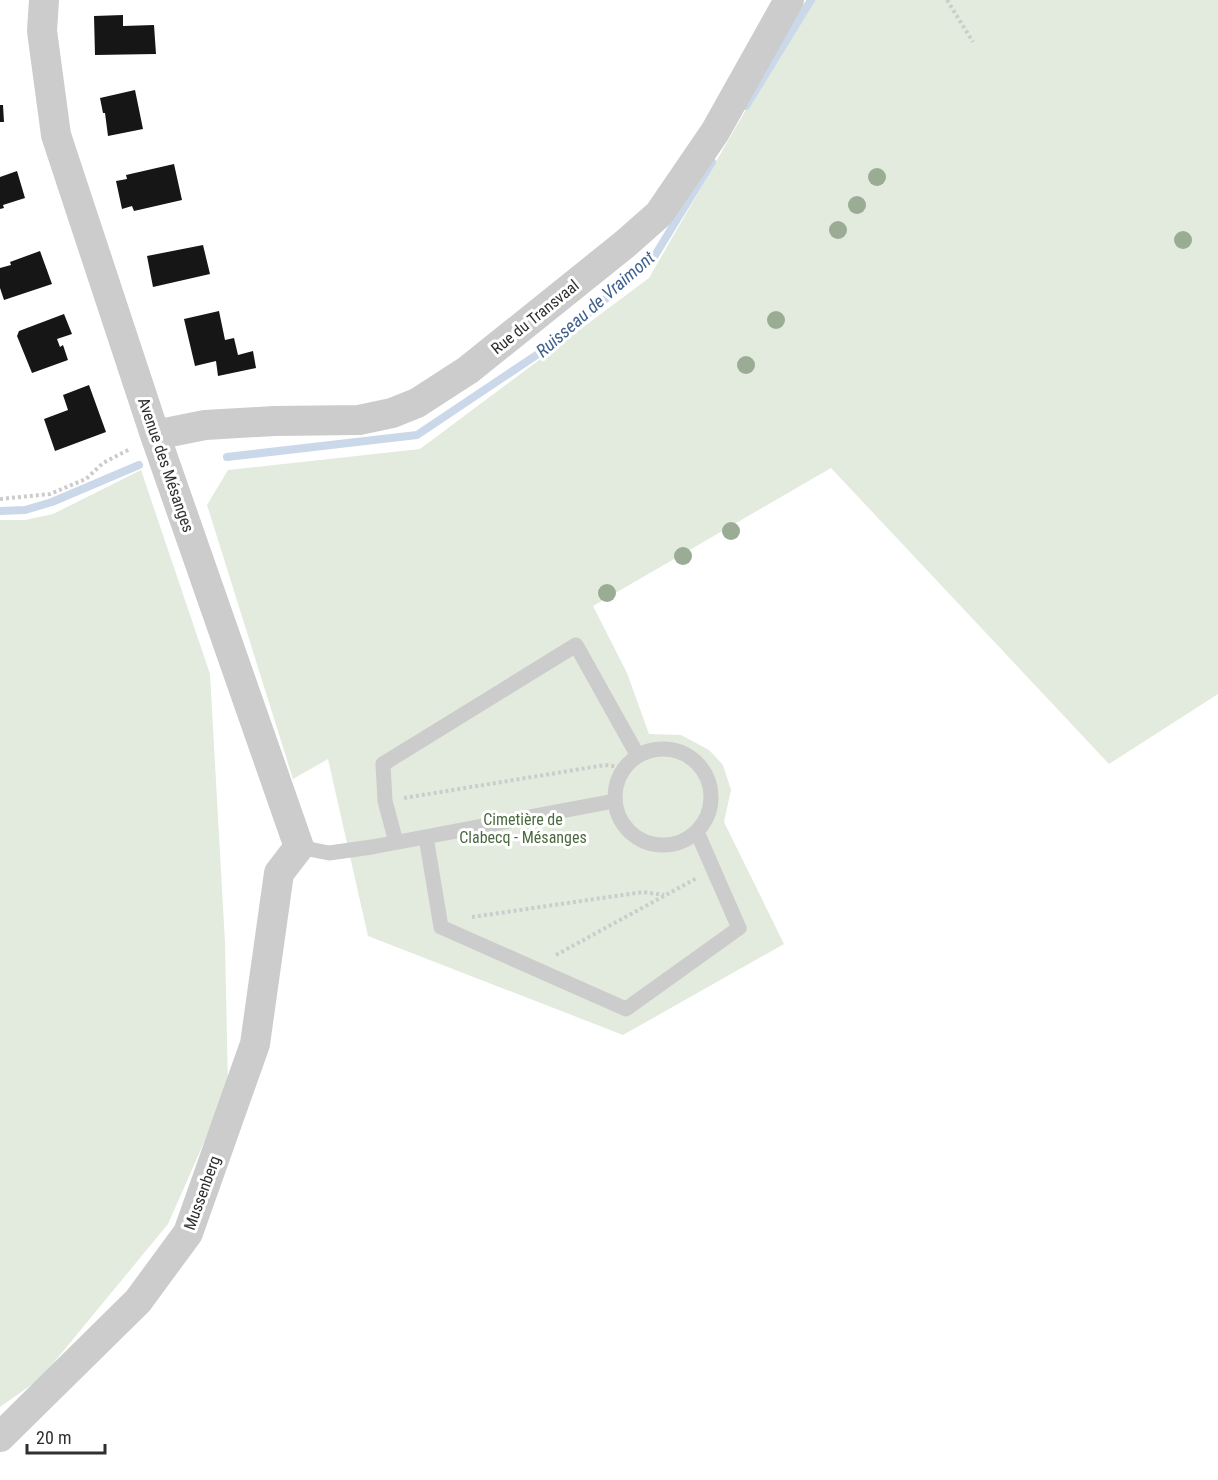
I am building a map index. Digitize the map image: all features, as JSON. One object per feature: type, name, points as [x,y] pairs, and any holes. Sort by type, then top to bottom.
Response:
[{"type":"street","name":"Avenue des Mésanges","points":[[44,0],[42,31],[56,135],[155,435],[298,847]]},
{"type":"street","name":"Rue du Transvaal","points":[[155,435],[205,425],[274,421],[322,422],[370,418],[392,413],[417,403],[468,370],[626,244],[659,214],[715,132],[789,0]]},
{"type":"street","name":"Mussenberg","points":[[0,1437],[138,1301],[188,1233],[255,1044],[279,873],[298,847]]},
{"type":"lane","points":[[396,842],[385,801],[382,764],[576,645],[638,756]]},
{"type":"lane","points":[[660,749],[677,751],[694,760],[710,784],[712,796],[709,813],[697,832],[677,844],[661,846],[645,842],[627,830],[619,818],[614,801],[618,779],[625,767],[638,756],[660,749]]},
{"type":"lane","points":[[298,847],[329,853],[614,801]]},
{"type":"lane","points":[[426,837],[441,927],[626,1009],[739,928],[697,832]]},
{"type":"path","points":[[947,0],[973,42]]},
{"type":"path","points":[[0,499],[50,494],[86,478],[103,463],[155,435]]},
{"type":"path","points":[[385,801],[605,765],[625,767]]},
{"type":"path","points":[[533,968],[713,869]]},
{"type":"path","points":[[440,922],[643,892],[664,895]]},
{"type":"green space","name":"Cimetière de Clabecq - Mésanges","points":[[809,0],[1218,0],[1218,694],[1109,764],[831,468],[593,606],[627,673],[649,734],[681,735],[709,750],[723,765],[731,790],[724,822],[784,944],[623,1035],[368,936],[328,759],[293,779],[207,505],[228,470],[420,449],[649,278]]},
{"type":"green space","points":[[141,470],[210,674],[225,943],[228,1088],[168,1224],[41,1378],[0,1407],[0,520],[25,520],[53,514]]},
{"type":"building","points":[[123,15],[123,26],[154,25],[156,54],[95,55],[94,16]]},
{"type":"building","points":[[135,90],[143,129],[108,136],[105,113],[103,113],[100,98]]},
{"type":"building","points":[[0,105],[3,105],[4,122],[0,122]]},
{"type":"building","points":[[174,164],[182,200],[134,211],[132,206],[122,209],[116,181],[127,179],[126,175]]},
{"type":"building","points":[[17,171],[25,198],[3,205],[4,208],[0,209],[0,177]]},
{"type":"building","points":[[203,245],[210,274],[153,287],[147,256]]},
{"type":"building","points":[[40,251],[52,284],[4,300],[0,288],[0,268]]},
{"type":"building","points":[[219,311],[225,340],[234,338],[238,355],[253,351],[256,368],[218,376],[216,361],[195,366],[184,319]]},
{"type":"building","points":[[64,314],[72,334],[57,339],[60,347],[63,345],[68,360],[32,373],[17,336],[19,331]]},
{"type":"building","points":[[89,385],[106,432],[55,451],[44,419],[68,410],[63,395]]},
{"type":"waterway","name":"Ruisseau de Vraimont","points":[[746,106],[811,0]]},
{"type":"waterway","name":"Ruisseau de Vraimont","points":[[227,457],[417,435],[553,344],[654,257],[712,162]]},
{"type":"waterway","name":"Ruisseau de Vraimont","points":[[0,511],[25,510],[52,502],[139,465]]}]
